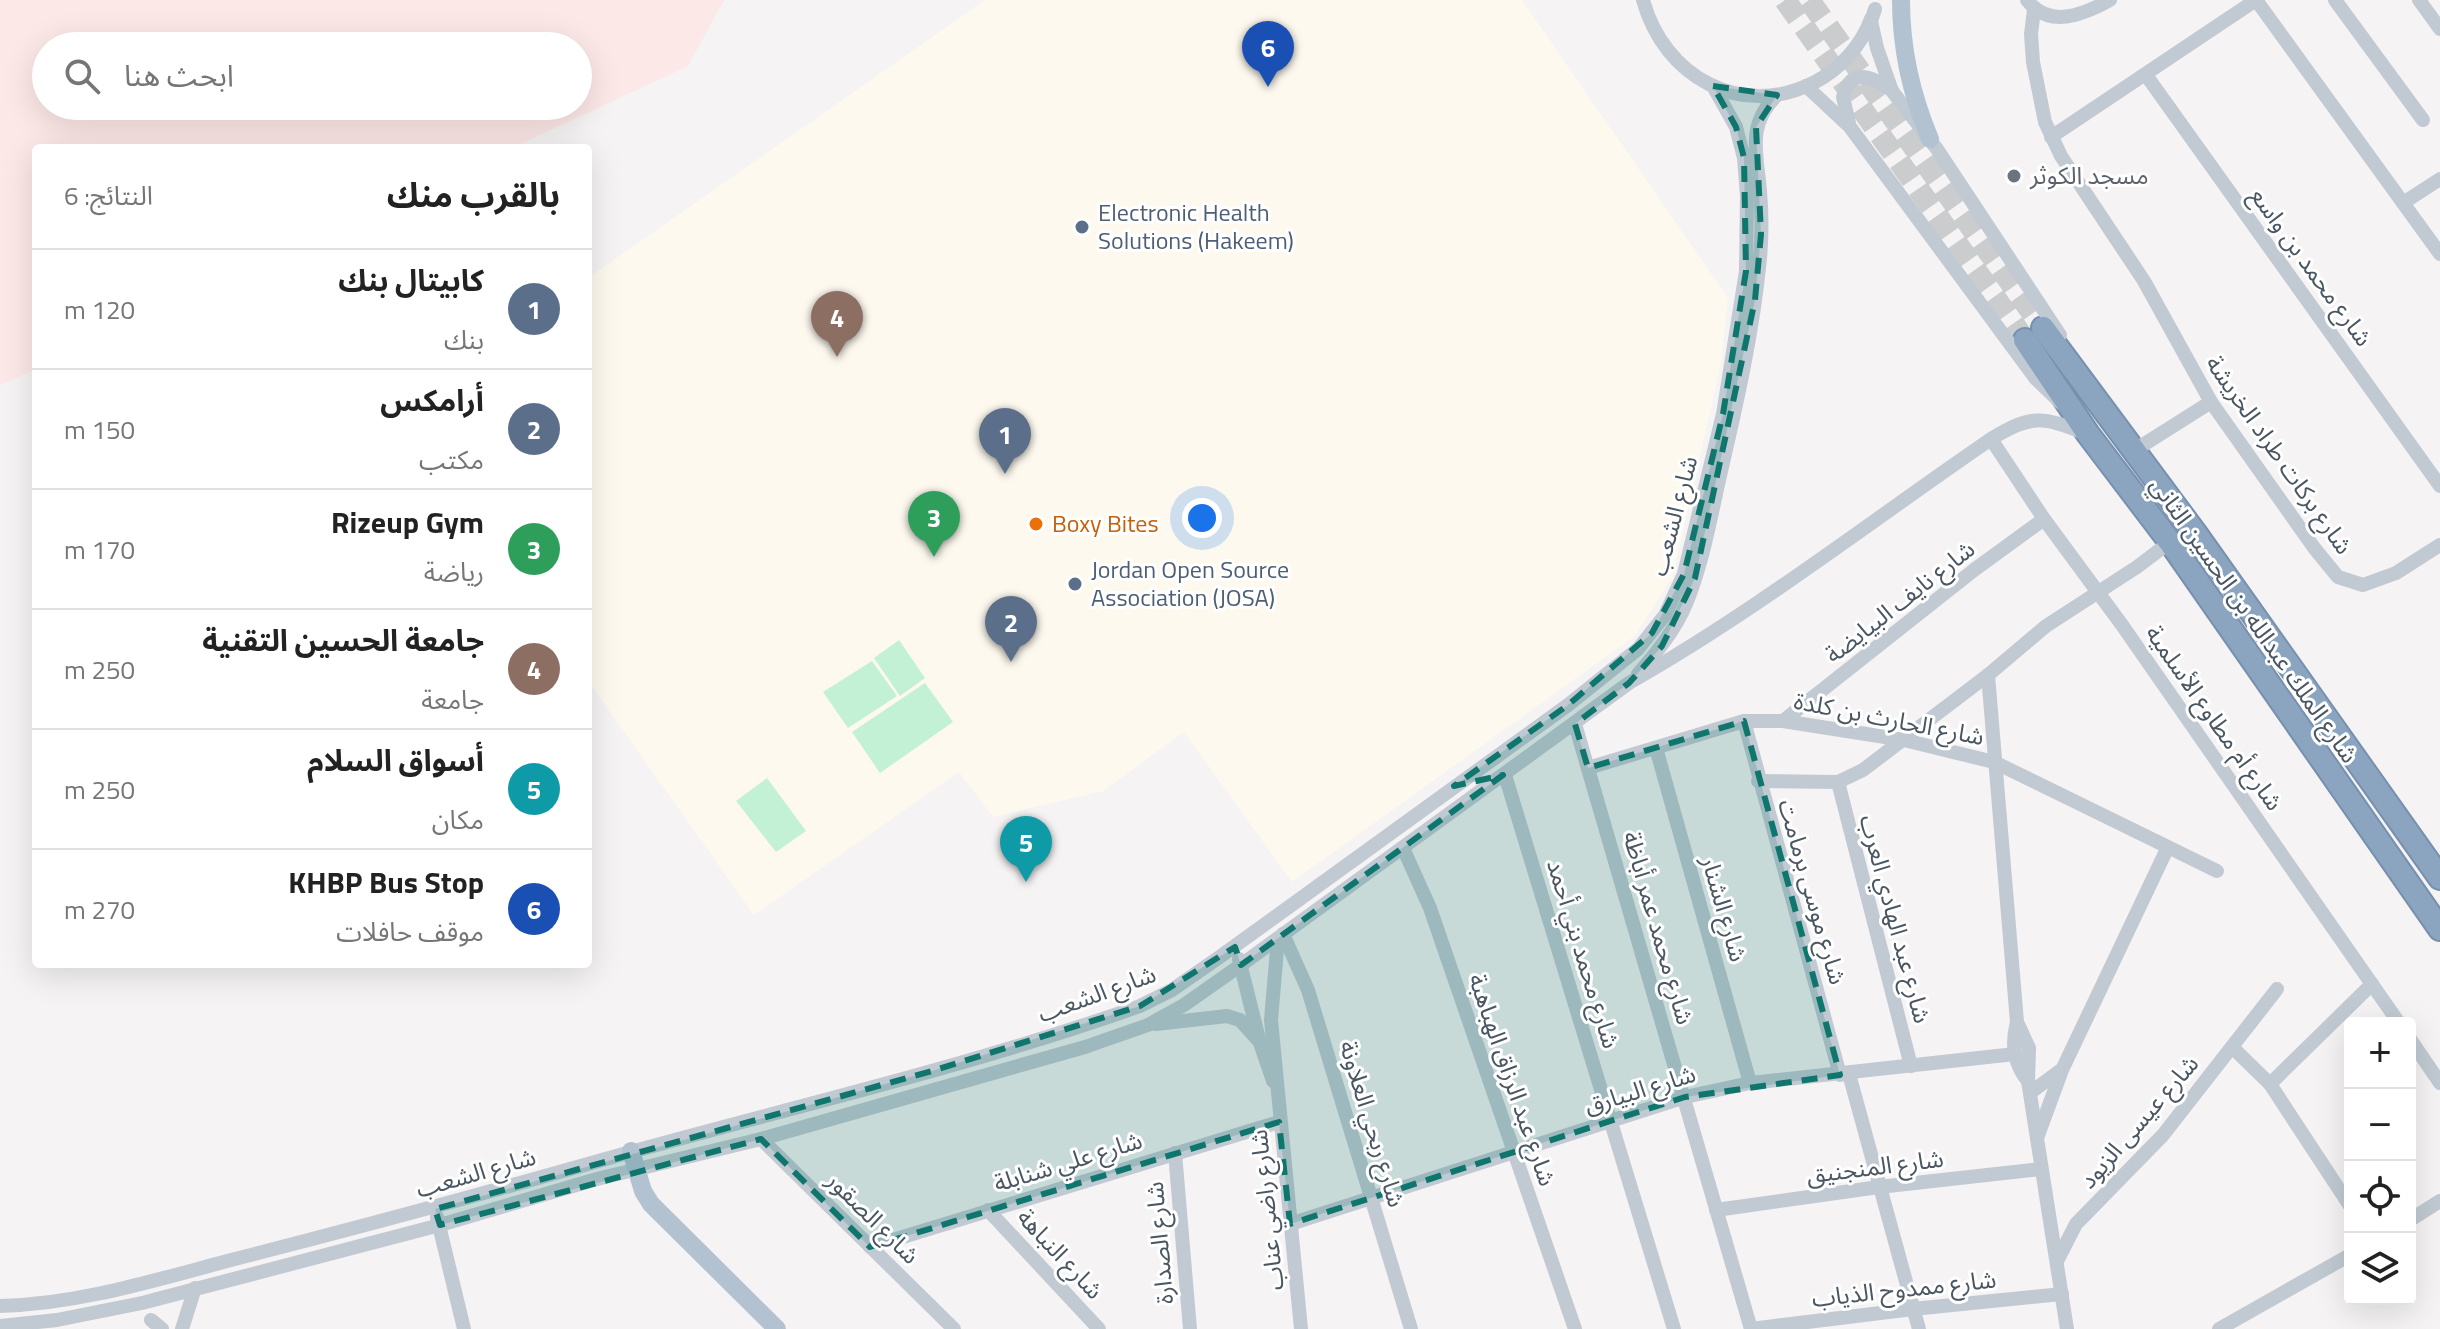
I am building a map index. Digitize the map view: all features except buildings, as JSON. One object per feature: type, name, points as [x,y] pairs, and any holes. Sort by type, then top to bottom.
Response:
[{"type":"highway","name":"شارع الملك عبدالله بن الحسين الثاني","points":[[2440,878],[2135,450],[2092,395],[2034,334],[2071,410],[2164,547],[2440,929]]},
{"type":"main road","points":[[1901,0],[1904,52],[1910,83],[1930,139]]},
{"type":"main road","points":[[631,1151],[651,1204],[777,1329]]},
{"type":"street","points":[[1643,0],[1651,26],[1665,49],[1690,74],[1713,86],[1748,95],[1777,95],[1806,86],[1830,73],[1860,41],[1876,4]]},
{"type":"street","points":[[2031,5],[2049,17],[2063,17],[2078,15],[2110,0]]},
{"type":"street","points":[[2051,137],[2256,0],[2439,250]]},
{"type":"street","points":[[2335,0],[2423,120]]},
{"type":"street","points":[[2419,0],[2440,29]]},
{"type":"street","points":[[1876,4],[1871,21],[1892,91]]},
{"type":"street","name":"شارع بركات طراد الخريشة","points":[[2031,5],[2033,62],[2051,137],[2144,281],[2211,402],[2315,549],[2338,577],[2363,585],[2411,565],[2440,545]]},
{"type":"street","name":"شارع محمد بن واسع","points":[[2146,75],[2440,486]]},
{"type":"street","points":[[1850,127],[1843,97],[1850,82],[1871,77],[1892,91],[1930,139],[2074,357],[2092,395]]},
{"type":"street","name":"شارع الشعب","points":[[0,1306],[65,1300],[118,1289],[435,1209],[631,1151],[919,1075],[1140,1006],[1172,990],[1235,947],[1555,714],[1638,649],[1665,615],[1684,574],[1723,414],[1746,271],[1744,158],[1736,127],[1713,86]]},
{"type":"street","points":[[1806,86],[1850,127],[2036,379],[2052,397],[2071,410]]},
{"type":"street","name":"شارع الشعب","points":[[1629,683],[1662,646],[1686,603],[1715,499],[1742,377],[1758,278],[1761,212],[1755,151],[1756,127],[1765,106],[1777,95]]},
{"type":"street","points":[[2403,203],[2440,179]]},
{"type":"street","points":[[2135,450],[2211,402]]},
{"type":"street","name":"شارع الشعب","points":[[0,1326],[57,1320],[142,1303],[440,1225],[538,1195],[761,1139],[1085,1047],[1148,1025],[1184,1005],[1241,965],[1629,683],[1726,624],[1991,439],[2032,419],[2044,419],[2088,434]]},
{"type":"street","name":"شارع أم مطاوع الأسلمية","points":[[1991,439],[2395,1017]]},
{"type":"street","name":"شارع نايف البيايضة","points":[[1783,721],[1974,570],[2044,519]]},
{"type":"street","points":[[1758,781],[1838,782],[1863,770],[1988,675],[2046,626],[2164,547]]},
{"type":"street","points":[[1988,675],[2017,1022],[2013,1038],[2020,1069],[2030,1086]]},
{"type":"street","name":"شارع الحارث بن كلدة","points":[[1588,768],[1744,721],[1783,721],[1904,740],[1994,762],[2217,871]]},
{"type":"street","name":"شارع موسى برمامت","points":[[1744,721],[1758,781],[1919,1329]]},
{"type":"street","name":"شارع محمد عمر أباظة","points":[[1575,724],[1751,1329]]},
{"type":"street","name":"شارع الشنار","points":[[1656,748],[1750,1083]]},
{"type":"street","name":"شارع محمد بني أحمد","points":[[1505,775],[1674,1329]]},
{"type":"street","name":"شارع عبد الهادي العرب","points":[[1838,782],[1911,1066]]},
{"type":"street","points":[[1454,786],[1461,785],[1466,790],[1468,796],[1465,803]]},
{"type":"street","name":"شارع عبد الرزاق الهباهبة","points":[[1403,848],[1430,908],[1575,1329]]},
{"type":"street","points":[[2037,1138],[2062,1070],[2167,849]]},
{"type":"street","name":"شارع راضي عناب","points":[[1280,936],[1271,1000],[1279,1122],[1301,1329]]},
{"type":"street","name":"شارع ربحي العلاونة","points":[[1280,936],[1308,990],[1411,1329]]},
{"type":"street","name":"شارع راضي عناب","points":[[1235,947],[1260,1043],[1276,1087]]},
{"type":"street","points":[[2270,1084],[2372,984]]},
{"type":"street","name":"شارع عيسى الزيود","points":[[2057,1261],[2076,1224],[2163,1135],[2277,989]]},
{"type":"street","points":[[1148,1025],[1227,1016],[1240,1020],[1260,1043]]},
{"type":"street","points":[[2017,1022],[2029,1048],[2030,1086],[2041,1169],[2067,1329]]},
{"type":"street","name":"شارع عيسى الزيود","points":[[2232,1047],[2270,1084],[2344,1197]]},
{"type":"street","points":[[2416,1048],[2440,1083]]},
{"type":"street","name":"شارع البيارق","points":[[1290,1224],[1685,1097],[1750,1083],[2015,1054]]},
{"type":"street","points":[[2030,1086],[2042,1073],[2062,1070]]},
{"type":"street","points":[[2030,1086],[2051,1086],[2062,1070]]},
{"type":"street","name":"شارع علي شنابلة","points":[[870,1247],[1279,1122]]},
{"type":"street","name":"شارع الصقور","points":[[761,1139],[954,1329]]},
{"type":"street","name":"شارع الصدارة","points":[[1175,1153],[1190,1329]]},
{"type":"street","name":"شارع المنجنيق","points":[[1716,1210],[1879,1187],[2041,1169]]},
{"type":"street","points":[[2416,1216],[2440,1201]]},
{"type":"street","points":[[435,1209],[464,1329]]},
{"type":"street","name":"شارع النباهة","points":[[988,1210],[1099,1329]]},
{"type":"street","name":"شارع عيسى الزيود","points":[[2050,1215],[2058,1221],[2076,1224]]},
{"type":"street","points":[[2219,1329],[2344,1258]]},
{"type":"street","points":[[182,1329],[195,1288]]},
{"type":"street","name":"شارع ممدوح الذياب","points":[[1751,1329],[2062,1294]]},
{"type":"highlighted area","points":[[1713,86],[1777,95],[1756,127],[1761,234],[1755,300],[1695,578],[1662,646],[1629,683],[1575,724],[1588,768],[1744,721],[1840,1075],[1685,1097],[1290,1224],[1279,1122],[870,1247],[761,1139],[440,1225],[435,1209],[932,1071],[1140,1006],[1235,947],[1241,965],[1503,775],[1454,786],[1568,705],[1652,633],[1684,574],[1723,414],[1746,271],[1744,158],[1736,127]]},
{"type":"shaded area","points":[[0,0],[724,0],[688,66],[592,111],[592,32],[32,32],[32,120],[572,120],[521,144],[32,144],[32,371],[0,385]]},
{"type":"shaded area","points":[[985,0],[1522,0],[1728,298],[1721,364],[1673,576],[1635,636],[1292,882],[1184,732],[1103,791],[993,817],[959,772],[754,915],[592,687],[592,275]]},
{"type":"green space","points":[[899,640],[925,678],[900,696],[874,658]]},
{"type":"green space","points":[[872,661],[897,696],[848,728],[823,692]]},
{"type":"green space","points":[[925,683],[953,722],[880,773],[852,732]]},
{"type":"green space","points":[[767,778],[806,831],[776,852],[736,801]]},
{"type":"tunnel","points":[[1785,0],[2025,340]]},
{"type":"tunnel","points":[[1809,0],[2043,328]]},
{"type":"place","name":"KHBP Bus Stop","points":[[1268,87]]},
{"type":"place","name":"مسجد الكوثر","points":[[2014,176]]},
{"type":"place","name":"Electronic Health Solutions (Hakeem)","points":[[1082,227]]},
{"type":"place","name":"جامعة الحسين التقنية","points":[[837,357]]},
{"type":"place","name":"كابيتال بنك","points":[[1005,474]]},
{"type":"place","name":"Boxy Bites","points":[[1036,524]]},
{"type":"place","name":"Rizeup Gym","points":[[934,557]]},
{"type":"place","name":"Jordan Open Source Association (JOSA)","points":[[1075,584]]},
{"type":"place","name":"أرامكس","points":[[1011,662]]},
{"type":"place","name":"أسواق السلام","points":[[1026,882]]}]
